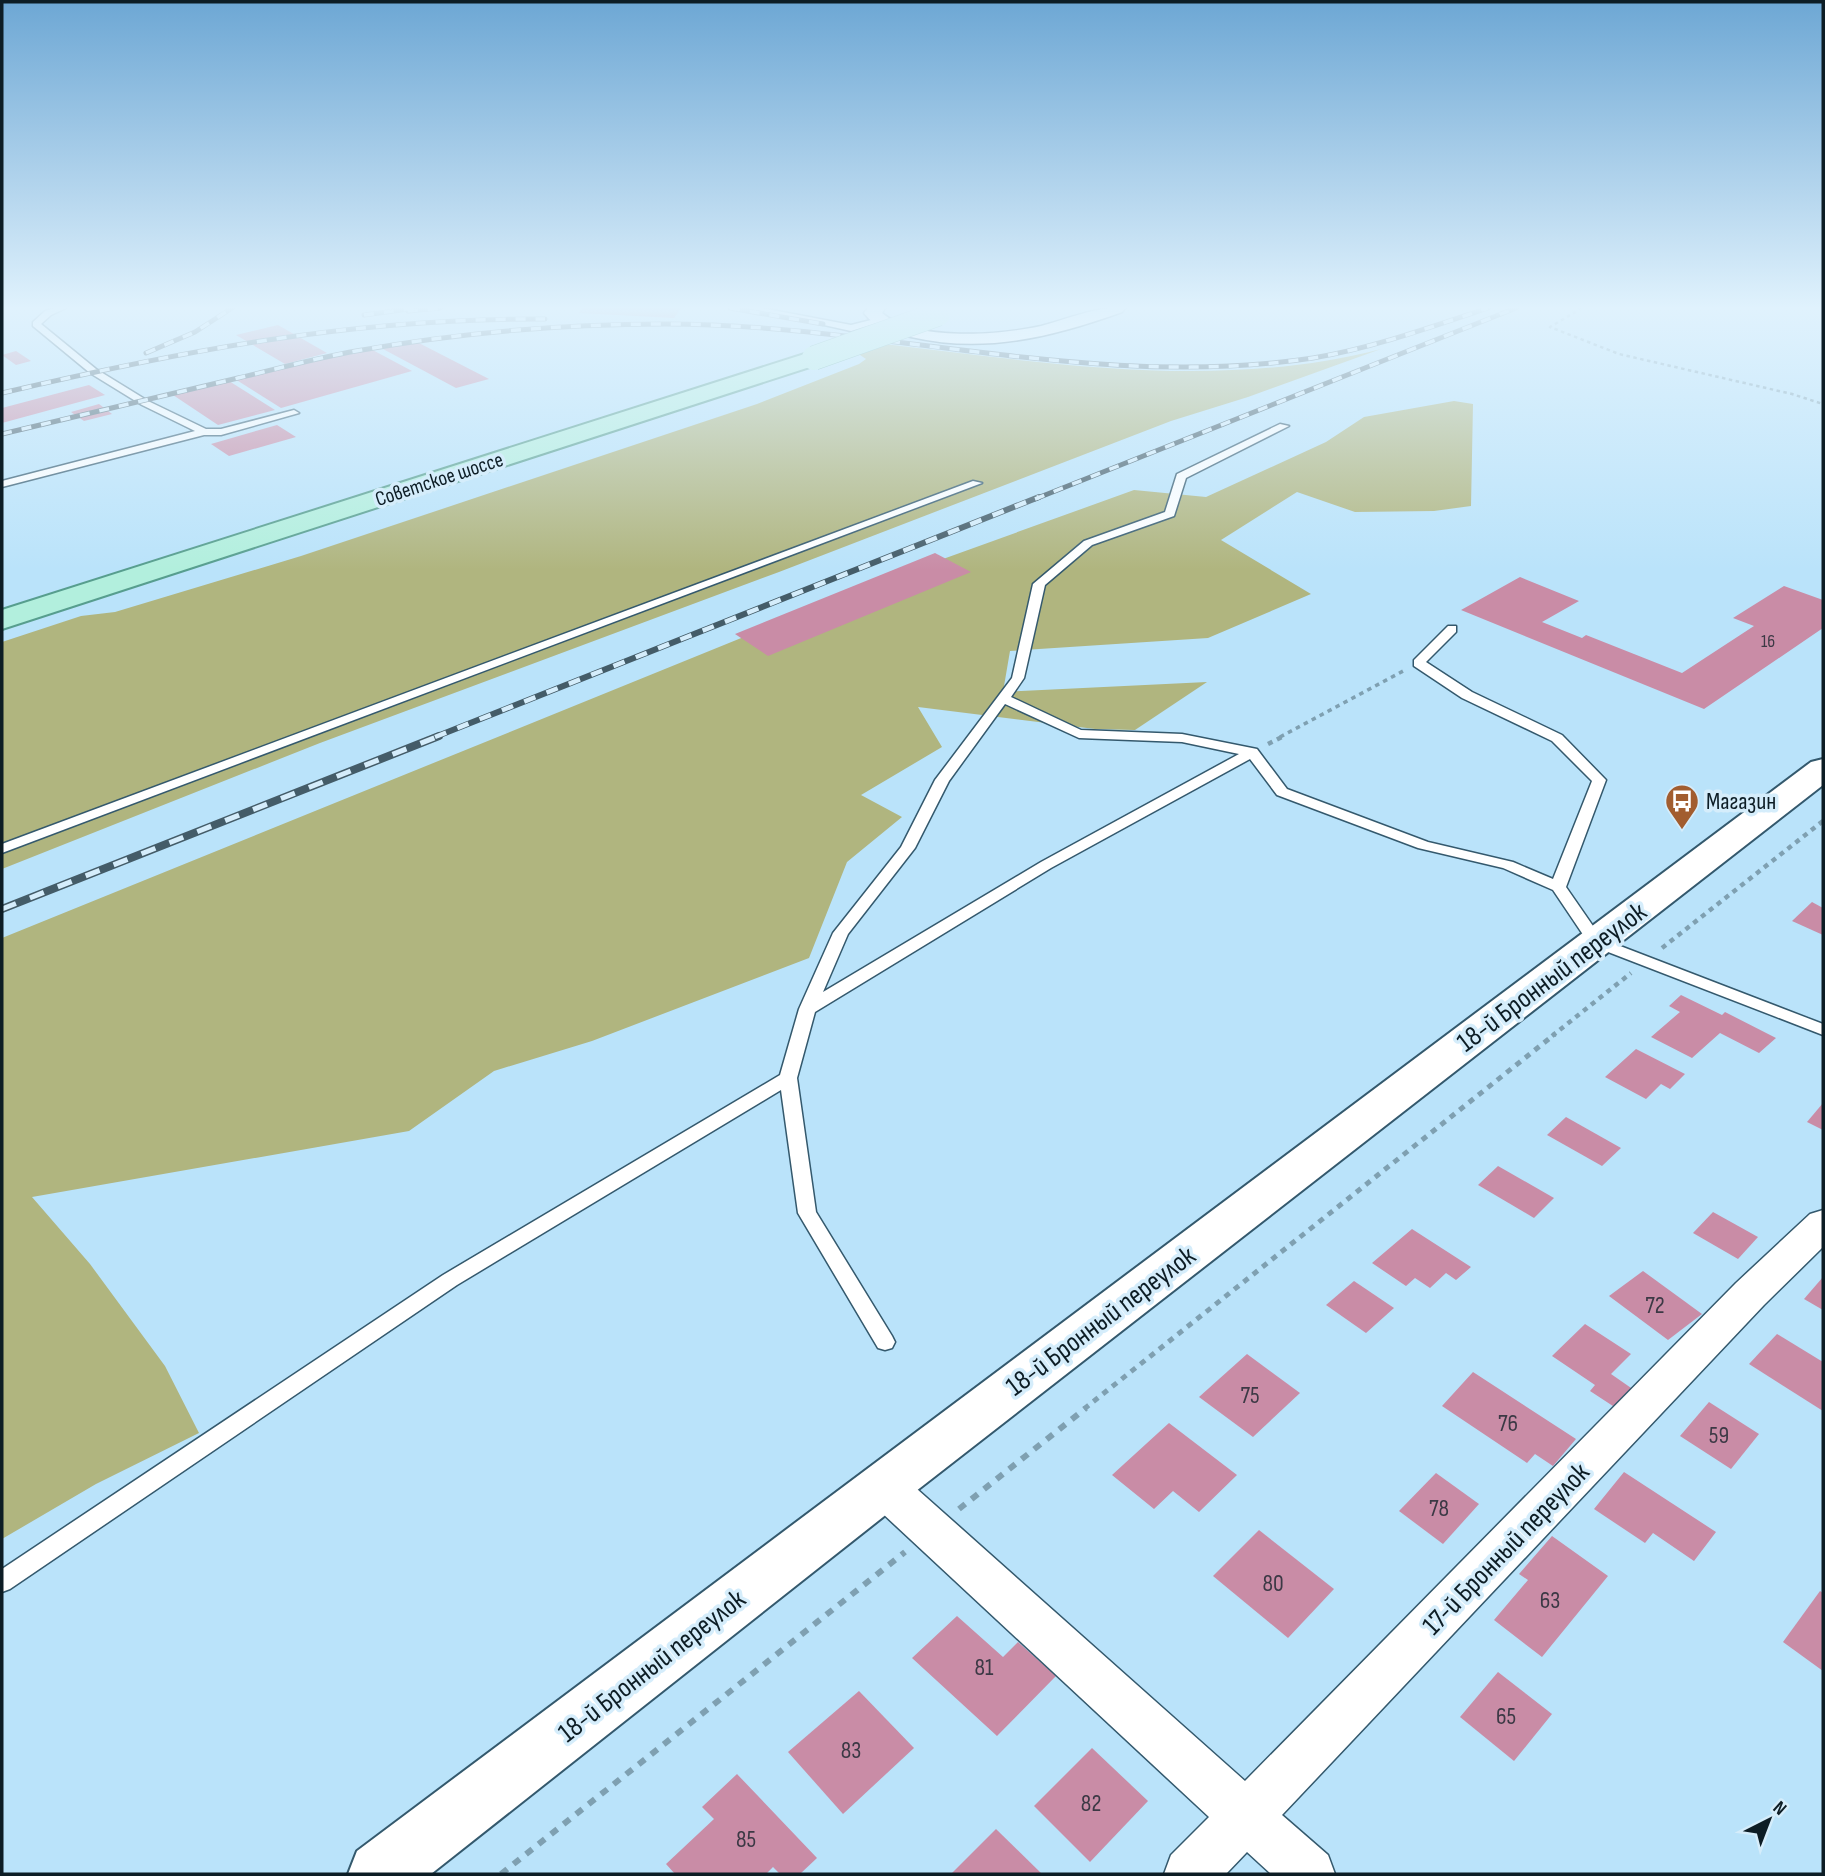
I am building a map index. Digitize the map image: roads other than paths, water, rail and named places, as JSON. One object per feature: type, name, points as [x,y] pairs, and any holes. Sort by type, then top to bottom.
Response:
[{"type":"main road","name":"Советское шоссе","points":[[2,620],[698,396]]},
{"type":"street","name":"18-й Бронный переулок","points":[[380,1874],[883,1486],[1823,769]]},
{"type":"street","name":"17-й Бронный переулок","points":[[1190,1874],[1741,1304],[1823,1224]]},
{"type":"street","points":[[883,1486],[1309,1874]]},
{"type":"lane","points":[[133,396],[204,432]]},
{"type":"lane","points":[[2,484],[204,432],[221,432],[294,414]]},
{"type":"lane","points":[[885,1342],[807,1213],[788,1078],[807,1009],[841,933],[908,848],[942,780],[1018,678],[1039,584],[1088,543],[1170,514],[1181,476],[1284,426]]},
{"type":"lane","points":[[2,849],[977,483]]},
{"type":"lane","points":[[1451,629],[1418,663],[1467,695],[1558,738],[1599,780],[1558,887]]},
{"type":"lane","points":[[1003,698],[1080,734],[1182,738],[1252,752],[1282,792],[1423,845],[1508,865],[1558,887],[1596,942],[1823,1030]]},
{"type":"lane","points":[[807,1009],[1046,865],[1252,752]]},
{"type":"lane","points":[[2,1582],[450,1280],[788,1078]]},
{"type":"railway","points":[[2,434],[163,396]]},
{"type":"railway","points":[[1035,499],[1296,396]]},
{"type":"railway","points":[[435,737],[1039,497]]},
{"type":"railway","points":[[2,909],[439,736]]},
{"type":"place","name":"Магазин","points":[[1682,831]]}]
